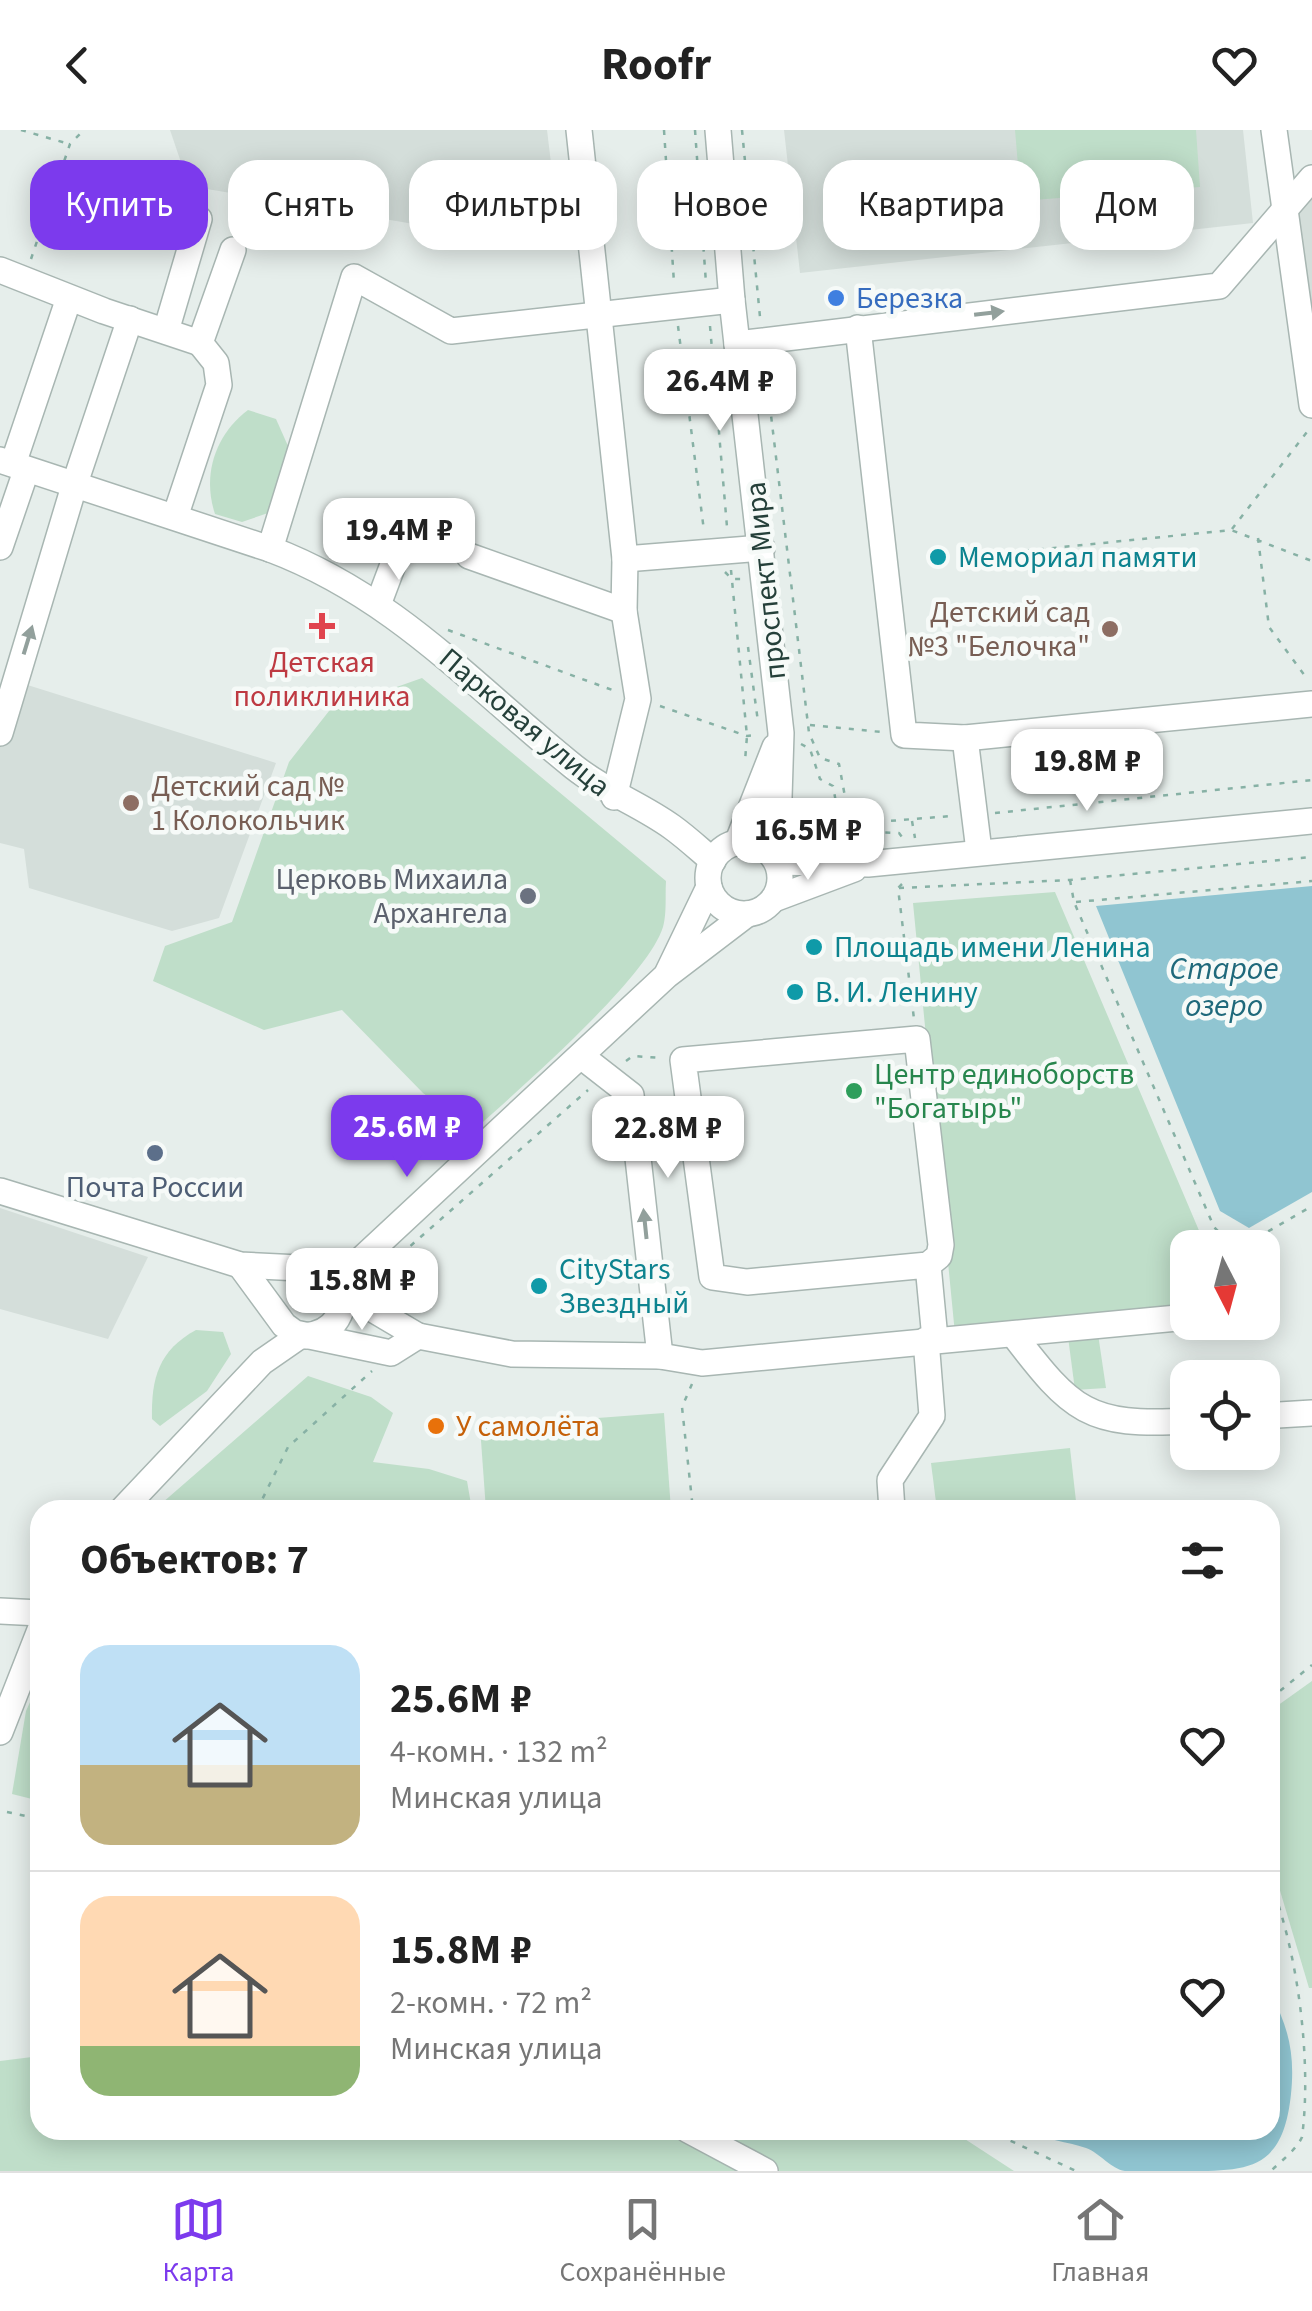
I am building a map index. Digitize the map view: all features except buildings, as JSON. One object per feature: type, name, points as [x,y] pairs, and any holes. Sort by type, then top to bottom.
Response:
[{"type":"street","points":[[580,130],[625,560],[624,612],[638,699],[614,797]]},
{"type":"street","name":"проспект Мира","points":[[718,130],[720,303],[736,344],[781,733],[777,862]]},
{"type":"street","points":[[1274,130],[1312,405]]},
{"type":"street","points":[[736,344],[1219,286],[1312,178]]},
{"type":"street","points":[[166,331],[191,250]]},
{"type":"street","points":[[200,342],[233,250]]},
{"type":"street","points":[[12,275],[200,342],[216,363],[219,386],[175,517]]},
{"type":"street","points":[[270,549],[354,277],[451,331],[720,303]]},
{"type":"street","points":[[0,546],[13,465],[69,298]]},
{"type":"street","points":[[0,734],[74,483],[130,318]]},
{"type":"street","points":[[858,328],[904,735],[965,738],[1312,704]]},
{"type":"street","name":"Парковая улица","points":[[13,465],[311,564],[379,602],[614,797],[670,825],[711,874]]},
{"type":"street","points":[[625,560],[762,548]]},
{"type":"street","points":[[379,602],[397,554]]},
{"type":"street","points":[[470,556],[624,612]]},
{"type":"street","name":"проспект Мира","points":[[738,841],[781,733]]},
{"type":"street","points":[[965,738],[979,851]]},
{"type":"street","points":[[777,862],[868,864],[1312,822]]},
{"type":"street","points":[[667,974],[718,853],[738,841],[766,849],[777,862],[780,876],[774,898]]},
{"type":"street","points":[[337,1282],[667,974],[774,898],[868,864]]},
{"type":"street","points":[[711,874],[727,910],[747,914]]},
{"type":"street","points":[[917,1039],[941,1244],[939,1256],[928,1266],[748,1282],[712,1277],[683,1060],[917,1039]]},
{"type":"street","points":[[582,1056],[631,1095],[660,1356]]},
{"type":"street","points":[[0,1191],[240,1266],[320,1269],[352,1297],[418,1336],[512,1354],[660,1356],[702,1364],[1170,1319]]},
{"type":"street","points":[[240,1266],[293,1329],[392,1353],[418,1336]]},
{"type":"street","points":[[891,1500],[890,1480],[932,1416],[928,1266]]},
{"type":"street","points":[[293,1329],[275,1304],[278,1286],[298,1269]]},
{"type":"street","points":[[293,1329],[327,1331],[341,1314],[342,1292],[337,1282]]},
{"type":"street","points":[[131,1500],[293,1329]]},
{"type":"street","points":[[1014,1334],[1058,1392],[1079,1406],[1128,1425],[1170,1422]]},
{"type":"street","points":[[1280,1415],[1312,1414]]},
{"type":"street","points":[[0,1611],[30,1612]]},
{"type":"street","points":[[0,1732],[30,1656]]},
{"type":"street","points":[[707,2140],[765,2171]]},
{"type":"path","points":[[21,130],[70,144]]},
{"type":"path","points":[[12,275],[70,144],[84,130]]},
{"type":"path","points":[[695,130],[720,303],[730,551],[746,736],[744,771]]},
{"type":"path","points":[[742,130],[762,340],[809,733],[820,758],[839,764],[850,824],[1312,780]]},
{"type":"path","points":[[1231,530],[1312,426]]},
{"type":"path","points":[[974,556],[1231,530],[1312,561]]},
{"type":"path","points":[[1258,538],[1269,628],[1312,686]]},
{"type":"path","points":[[412,629],[422,621],[746,736],[809,733]]},
{"type":"path","points":[[808,724],[904,735]]},
{"type":"path","points":[[898,888],[1070,880],[1312,857]]},
{"type":"path","points":[[1070,880],[1074,902],[1214,1228],[1232,1246],[1248,1244],[1312,1206]]},
{"type":"path","points":[[1074,902],[1312,881]]},
{"type":"path","points":[[382,1270],[604,1076],[633,1056],[683,1060]]},
{"type":"path","points":[[262,1500],[288,1447],[392,1353]]},
{"type":"path","points":[[692,1500],[682,1407],[702,1364]]},
{"type":"path","points":[[1280,1691],[1312,1666]]},
{"type":"path","points":[[8,1812],[30,1818]]},
{"type":"path","points":[[1271,2171],[1301,2140],[1310,2090],[1311,2031],[1280,1906]]},
{"type":"path","points":[[1009,2140],[1076,2171]]},
{"type":"shaded area","points":[[170,130],[547,130],[551,160],[409,160],[409,223],[389,220],[389,160],[228,160],[228,193],[208,189],[208,160],[180,160]]},
{"type":"shaded area","points":[[784,130],[1243,130],[1253,223],[1194,230],[1194,160],[1060,160],[1060,244],[1040,247],[1040,160],[823,160],[823,250],[1008,250],[800,273],[797,250],[803,250],[803,160],[787,160]]},
{"type":"shaded area","points":[[1312,198],[1312,355],[1293,218]]},
{"type":"shaded area","name":"Детский сад № 1 Колокольчик","points":[[18,682],[276,763],[219,918],[172,931],[29,888],[24,849],[0,843],[0,739]]},
{"type":"shaded area","points":[[0,1208],[148,1257],[108,1339],[0,1309]]},
{"type":"green space","points":[[1015,130],[1196,130],[1200,187],[1194,187],[1194,160],[1060,160],[1060,198],[1040,200],[1040,160],[1018,160]]},
{"type":"green space","points":[[248,410],[276,419],[288,446],[268,513],[242,522],[215,514],[210,485],[220,444]]},
{"type":"green space","points":[[422,678],[666,881],[663,927],[633,975],[579,1034],[473,1131],[423,1093],[342,1010],[264,1030],[153,981],[165,946],[232,922],[289,762],[329,711]]},
{"type":"green space","points":[[1055,892],[1199,1230],[1170,1230],[1170,1315],[955,1334],[913,903]]},
{"type":"green space","points":[[196,1330],[223,1332],[231,1354],[207,1391],[160,1426],[152,1419],[153,1391],[160,1367],[173,1347]]},
{"type":"green space","points":[[1098,1334],[1106,1388],[1075,1390],[1068,1337]]},
{"type":"green space","points":[[308,1376],[371,1397],[393,1413],[373,1462],[429,1469],[467,1481],[470,1500],[165,1500]]},
{"type":"green space","points":[[664,1413],[670,1500],[485,1500],[480,1427]]},
{"type":"green space","points":[[1070,1448],[1076,1500],[936,1500],[931,1463]]},
{"type":"green space","points":[[1312,1681],[1312,1988],[1280,1891],[1280,1704]]},
{"type":"green space","points":[[30,1702],[30,1798],[12,1794]]},
{"type":"green space","points":[[30,2057],[30,2140],[966,2140],[1014,2171],[0,2171],[0,2061]]},
{"type":"water","name":"Старое озеро","points":[[1312,886],[1312,1192],[1249,1228],[1220,1211],[1096,906]]},
{"type":"water","points":[[1280,2014],[1291,2054],[1287,2119],[1280,2138]]},
{"type":"water","points":[[1054,2140],[1279,2140],[1260,2161],[1209,2171],[1125,2171],[1086,2148]]},
{"type":"place","name":"Березка","points":[[836,298]]},
{"type":"place","name":"Мемориал памяти","points":[[938,557]]},
{"type":"place","name":"Детская поликлиника","points":[[322,626]]},
{"type":"place","name":"Детский сад №3 \"Белочка\"","points":[[1110,629]]},
{"type":"place","name":"Детский сад № 1 Колокольчик","points":[[131,803]]},
{"type":"place","name":"Церковь Михаила Архангела","points":[[528,896]]},
{"type":"place","name":"Площадь имени Ленина","points":[[814,947]]},
{"type":"place","name":"В. И. Ленину","points":[[795,992]]},
{"type":"place","name":"Центр единоборств \"Богатырь\"","points":[[854,1091]]},
{"type":"place","name":"Почта России","points":[[155,1153]]},
{"type":"place","name":"CityStars Звездный","points":[[539,1286]]},
{"type":"place","name":"У самолёта","points":[[436,1426]]}]
